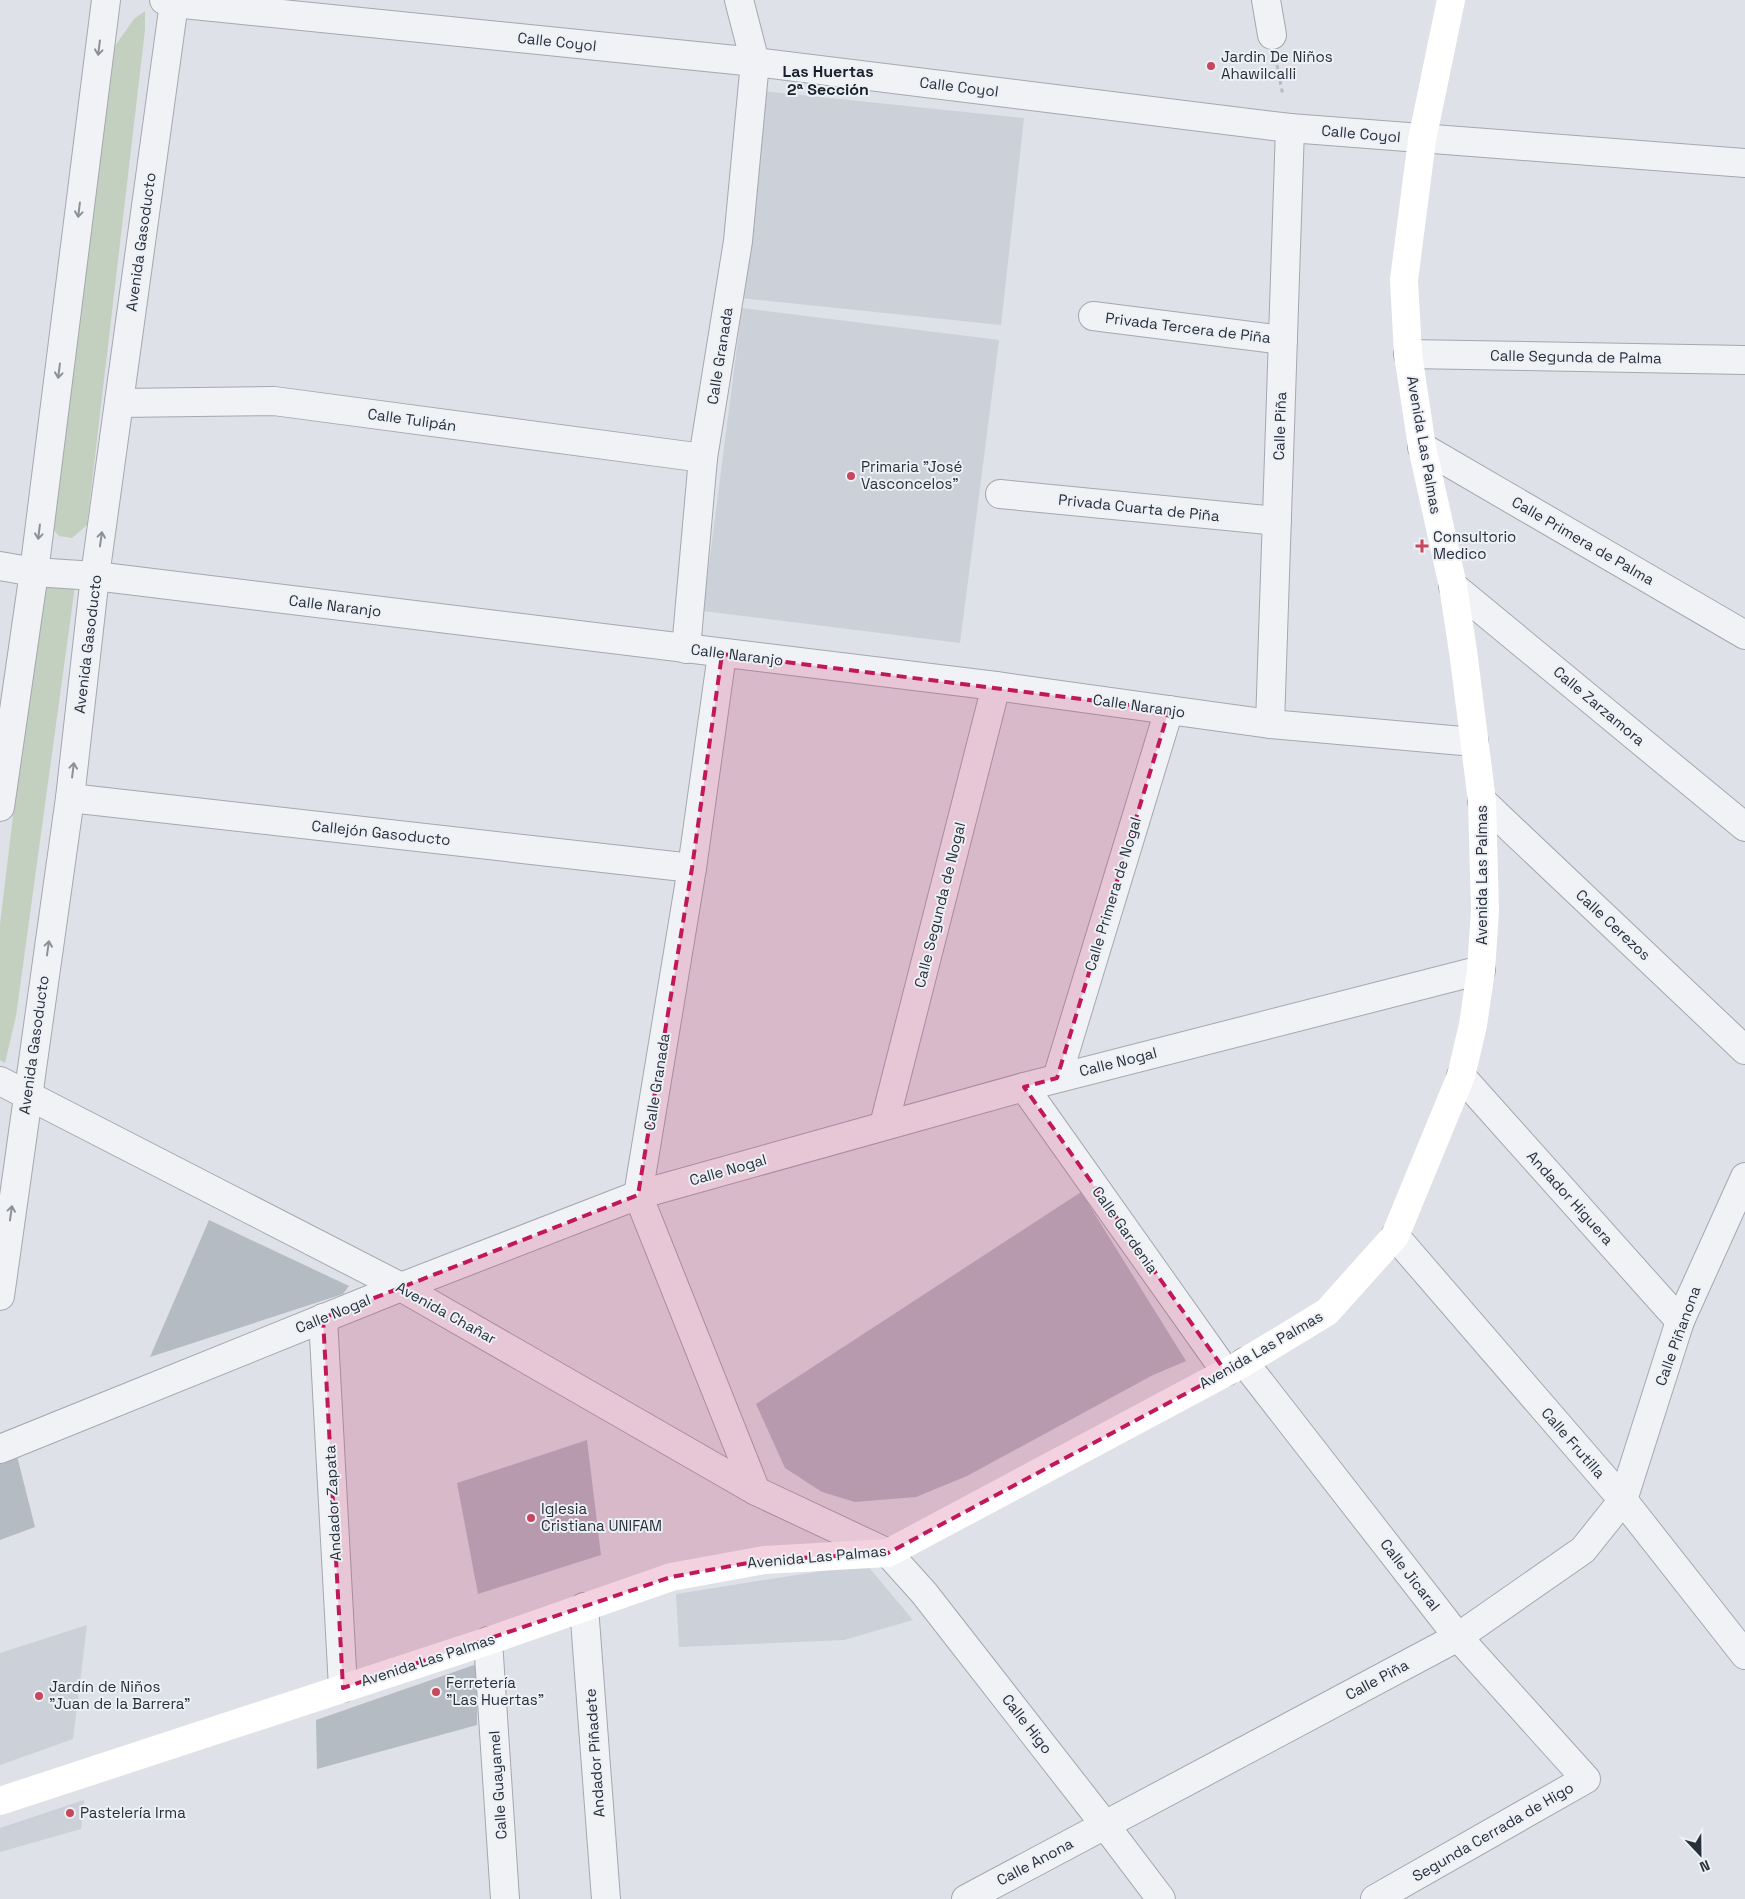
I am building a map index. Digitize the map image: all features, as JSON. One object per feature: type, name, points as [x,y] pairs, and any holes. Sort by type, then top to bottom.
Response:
[{"type":"main road","name":"Avenida Las Palmas","points":[[0,1801],[488,1641],[671,1577],[764,1560],[888,1553],[1235,1368],[1327,1312],[1394,1236],[1461,1076],[1473,1025],[1481,970],[1485,912],[1482,800],[1463,651],[1452,586],[1422,447],[1408,354],[1404,280],[1422,140],[1451,0]]},
{"type":"street","points":[[0,808],[34,572],[106,0]]},
{"type":"street","name":"Calle Granada","points":[[686,649],[703,458],[738,241],[755,62],[739,0]]},
{"type":"street","points":[[1266,0],[1272,36]]},
{"type":"street","name":"Calle Coyol","points":[[169,1],[755,62],[1290,128],[1422,140],[1745,163]]},
{"type":"street","name":"Avenida Gasoducto","points":[[0,1296],[70,798],[95,576],[119,403],[169,1]]},
{"type":"street","name":"Calle Piña","points":[[1270,724],[1290,128]]},
{"type":"street","name":"Privada Tercera de Piña","points":[[1093,316],[1283,340]]},
{"type":"street","name":"Calle Segunda de Palma","points":[[1408,354],[1745,360]]},
{"type":"street","name":"Calle Tulipán","points":[[119,403],[274,401],[703,458]]},
{"type":"street","name":"Calle Primera de Palma","points":[[1422,447],[1745,635]]},
{"type":"street","name":"Privada Cuarta de Piña","points":[[1000,494],[1277,521]]},
{"type":"street","name":"Calle Naranjo","points":[[0,566],[34,572],[95,576],[996,686],[1270,724],[1474,742]]},
{"type":"street","name":"Calle Zarzamora","points":[[1452,586],[1745,827]]},
{"type":"street","name":"Calle Granada","points":[[638,1195],[692,868],[722,654]]},
{"type":"street","name":"Calle Segunda de Nogal","points":[[884,1125],[996,686]]},
{"type":"street","name":"Calle Primera de Nogal","points":[[1057,1078],[1168,710]]},
{"type":"street","name":"Callejón Gasoducto","points":[[70,798],[692,868]]},
{"type":"street","name":"Calle Cerezos","points":[[1482,800],[1745,1050]]},
{"type":"street","name":"Calle Nogal","points":[[0,1448],[401,1287],[638,1195],[1057,1078],[1481,970]]},
{"type":"street","name":"Andador Higuera","points":[[1461,1076],[1680,1321]]},
{"type":"street","name":"Avenida Chañar","points":[[0,1081],[401,1287],[756,1491],[888,1553]]},
{"type":"street","name":"Calle Gardenia","points":[[1024,1087],[1235,1368]]},
{"type":"street","name":"Calle Piñanona","points":[[1623,1500],[1680,1321],[1745,1177]]},
{"type":"street","points":[[638,1195],[756,1491]]},
{"type":"street","name":"Calle Frutilla","points":[[1394,1236],[1623,1500],[1745,1655]]},
{"type":"street","name":"Andador Zapata","points":[[323,1318],[342,1688]]},
{"type":"street","name":"Calle Jicaral","points":[[1235,1368],[1458,1637],[1586,1779]]},
{"type":"street","name":"Calle Piña","points":[[1105,1825],[1458,1637],[1583,1550],[1623,1500]]},
{"type":"street","name":"Calle Higo","points":[[888,1553],[924,1593],[1161,1899]]},
{"type":"street","name":"Andador Piñadete","points":[[584,1607],[606,1899]]},
{"type":"street","name":"Calle Guayamel","points":[[488,1641],[505,1899]]},
{"type":"street","name":"Segunda Cerrada de Higo","points":[[1375,1899],[1586,1779]]},
{"type":"street","name":"Calle Anona","points":[[966,1899],[1105,1825]]},
{"type":"path","points":[[1272,36],[1290,128]]},
{"type":"highlighted area","points":[[722,654],[1169,710],[1057,1078],[1024,1087],[1226,1372],[888,1553],[764,1560],[671,1577],[343,1688],[323,1318],[638,1195],[692,868]]},
{"type":"shaded area","points":[[762,91],[1024,118],[1001,325],[740,298]]},
{"type":"shaded area","name":"Primaria \"José Vasconcelos\"","points":[[742,308],[999,340],[960,643],[703,611]]},
{"type":"shaded area","points":[[866,1564],[913,1620],[844,1640],[679,1647],[676,1594]]},
{"type":"shaded area","name":"Jardín de Niños \"Juan de la Barrera\"","points":[[87,1625],[73,1739],[0,1765],[0,1653]]},
{"type":"shaded area","points":[[84,1800],[81,1829],[0,1852],[0,1828]]},
{"type":"green space","points":[[145,11],[145,30],[87,525],[72,538],[59,536],[50,526],[110,53],[134,19]]},
{"type":"green space","points":[[45,581],[75,586],[16,1016],[5,1063],[0,1060],[0,924],[40,592]]},
{"type":"building","points":[[1081,1192],[1186,1361],[1153,1375],[967,1476],[916,1497],[855,1502],[822,1492],[785,1468],[756,1404]]},
{"type":"building","points":[[209,1220],[349,1286],[343,1294],[150,1357]]},
{"type":"building","points":[[587,1440],[601,1555],[478,1594],[457,1483]]},
{"type":"building","points":[[17,1456],[35,1527],[0,1540],[0,1459]]},
{"type":"building","name":"Ferretería \"Las Huertas\"","points":[[477,1664],[477,1725],[317,1769],[316,1720]]},
{"type":"place","name":"Jardin De Niños Ahawilcalli","points":[[1211,66]]},
{"type":"place","name":"Primaria \"José Vasconcelos\"","points":[[851,476]]},
{"type":"place","name":"Consultorio Medico","points":[[1422,546]]},
{"type":"place","name":"Iglesia Cristiana UNIFAM","points":[[531,1518]]},
{"type":"place","name":"Ferretería \"Las Huertas\"","points":[[436,1692]]},
{"type":"place","name":"Jardín de Niños \"Juan de la Barrera\"","points":[[39,1696]]},
{"type":"place","name":"Pastelería Irma","points":[[70,1813]]},
{"type":"district","name":"Las Huertas 2ª Sección","points":[[828,80]]}]
